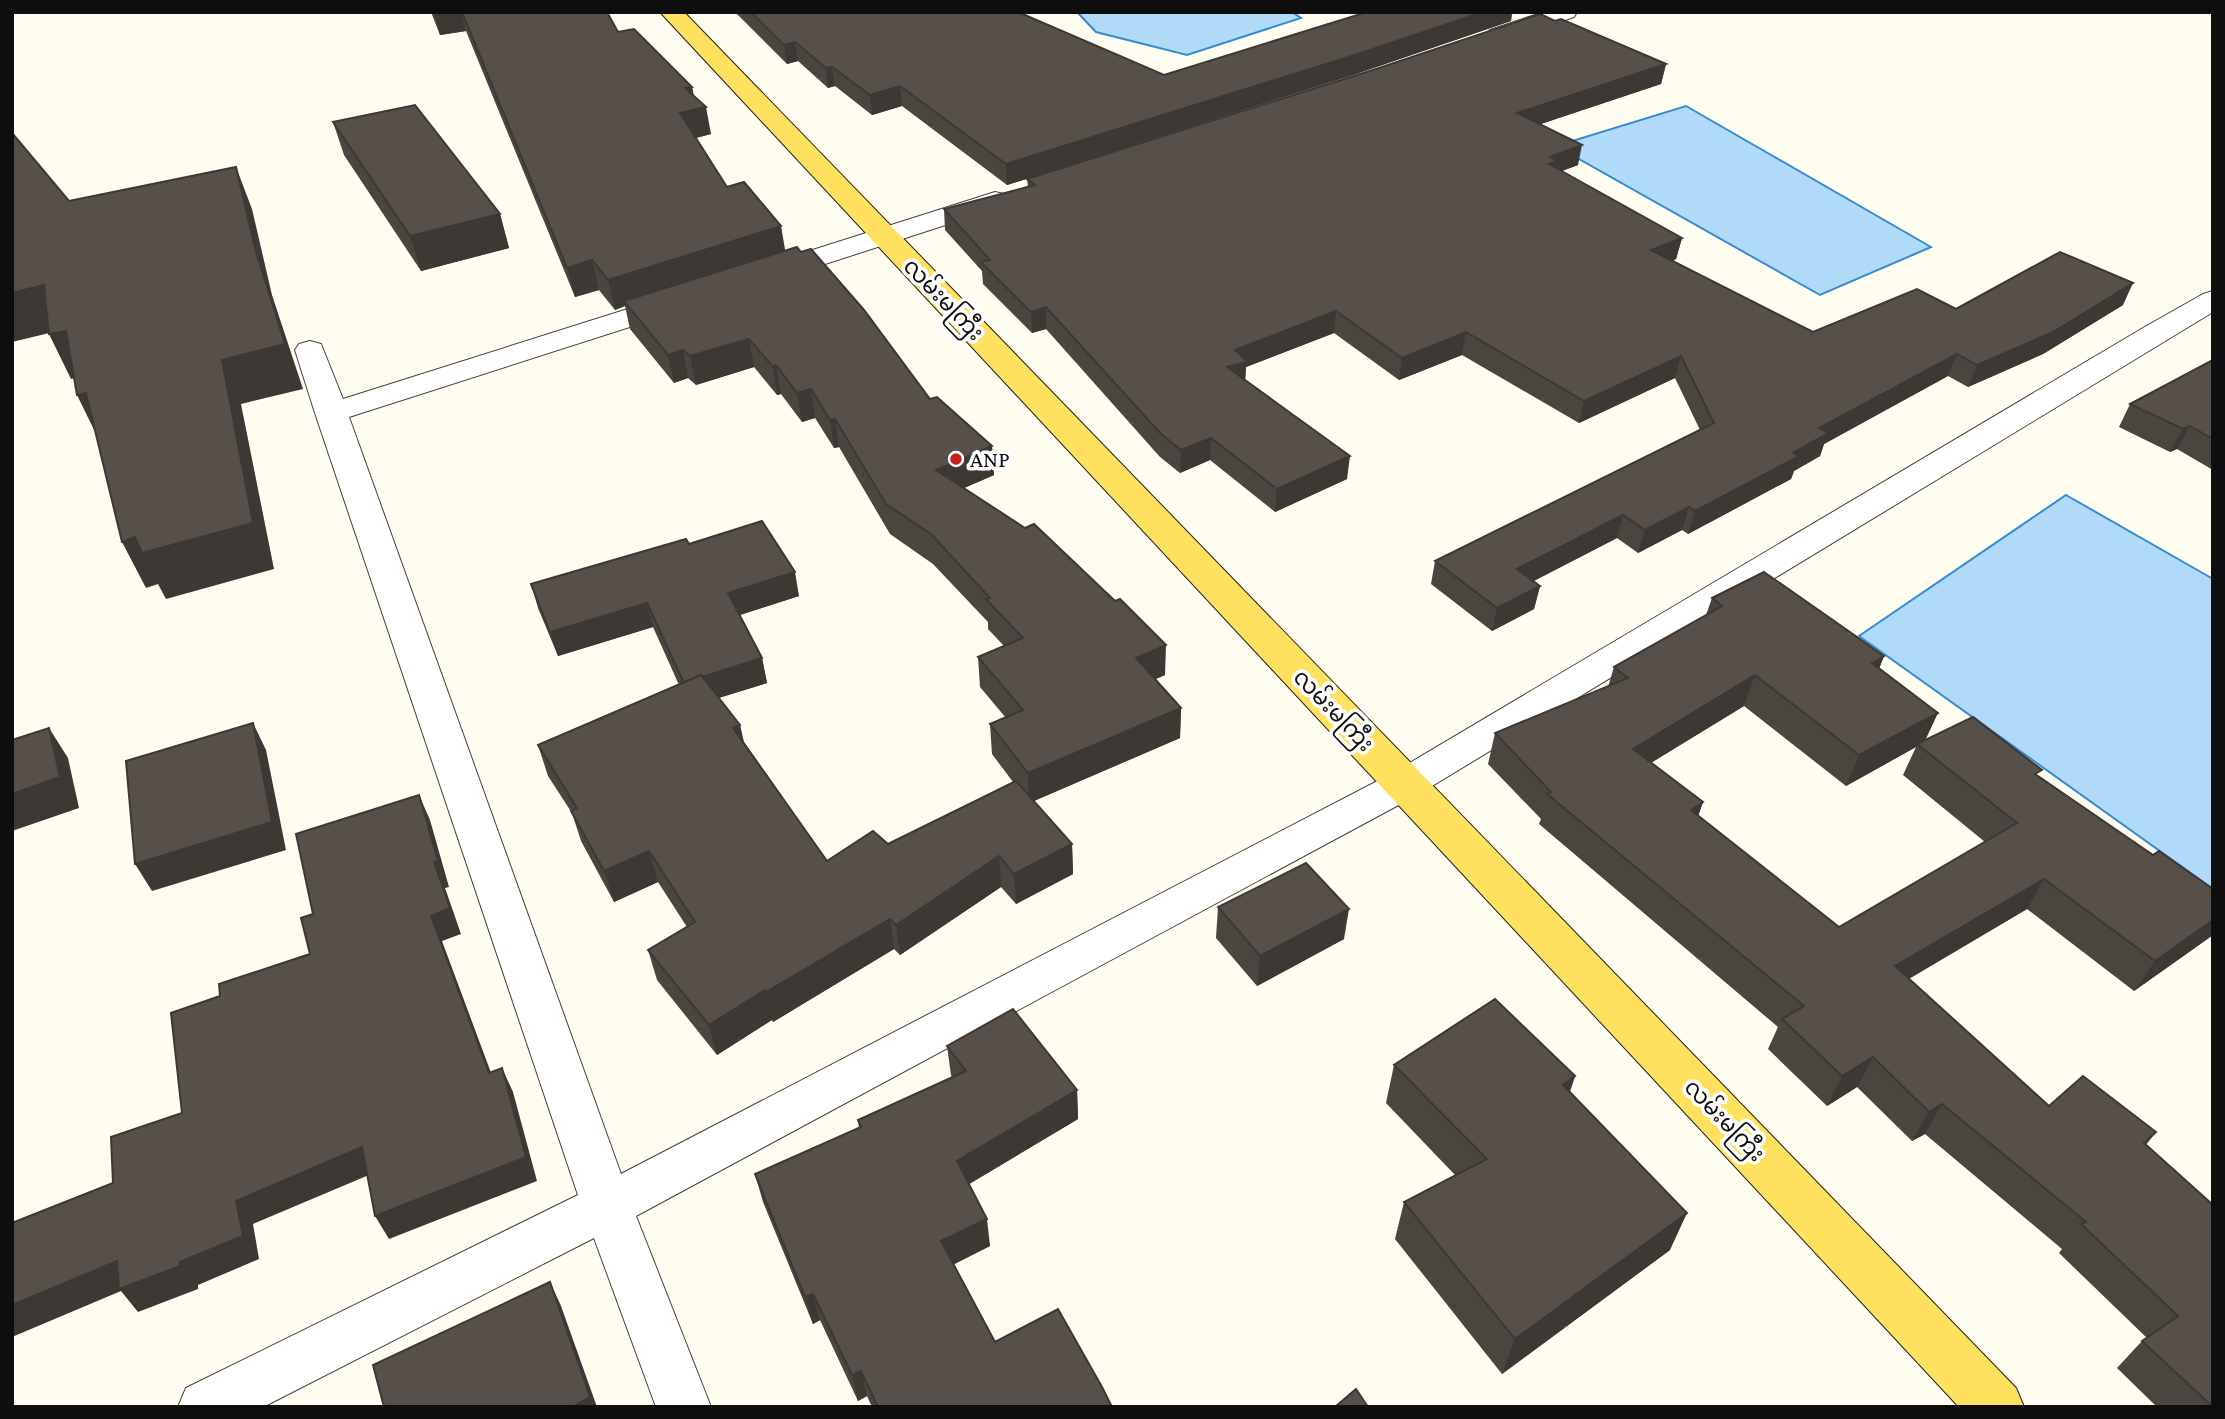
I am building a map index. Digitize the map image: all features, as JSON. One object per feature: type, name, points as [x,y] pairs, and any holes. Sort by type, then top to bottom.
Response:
[{"type":"main road","name":"လမ်းမကြီး","points":[[671,12],[1997,1407]]},
{"type":"street","points":[[1479,42],[1566,12]]},
{"type":"street","points":[[740,283],[1014,194]]},
{"type":"street","points":[[331,413],[700,295]]},
{"type":"street","points":[[205,1407],[607,1206],[1405,784],[2213,300]]},
{"type":"street","points":[[310,349],[607,1206],[684,1407]]},
{"type":"water","points":[[1077,12],[1292,12],[1301,18],[1187,55],[1096,32]]},
{"type":"water","points":[[1686,106],[1931,247],[1820,295],[1556,146]]},
{"type":"water","points":[[2066,495],[2213,579],[2213,889],[1859,636]]},
{"type":"building","points":[[462,12],[607,12],[618,32],[634,29],[692,87],[685,88],[706,107],[680,113],[727,187],[744,182],[781,226],[608,280],[592,260],[567,268]]},
{"type":"building","points":[[751,12],[1018,12],[1164,75],[1367,12],[1483,12],[1006,164],[900,86],[870,95],[832,67],[826,68],[795,42],[784,45]]},
{"type":"building","points":[[1540,14],[1555,21],[1561,19],[1666,64],[1517,113],[1582,145],[1550,157],[1557,161],[1549,164],[1682,238],[1651,250],[1813,332],[1917,289],[1956,309],[2060,252],[2133,283],[2053,332],[1977,365],[1957,354],[1819,428],[1828,433],[1793,453],[1799,456],[1695,511],[1689,507],[1645,530],[1623,515],[1517,569],[1540,586],[1497,608],[1435,561],[1714,423],[1681,356],[1584,401],[1466,332],[1402,358],[1336,311],[1235,350],[1247,362],[1227,367],[1350,456],[1277,489],[1211,438],[1181,450],[1161,434],[1046,307],[1031,312],[981,262],[990,260],[944,209],[1035,185],[1027,179],[1376,69]]},
{"type":"building","points":[[415,105],[500,214],[410,236],[333,122]]},
{"type":"building","points":[[12,133],[69,201],[236,167],[256,252],[285,344],[222,360],[253,523],[142,553],[135,537],[122,542],[86,393],[77,395],[66,331],[49,334],[44,285],[12,293]]},
{"type":"building","points":[[797,247],[801,252],[811,249],[864,310],[930,399],[937,397],[992,446],[936,470],[1025,528],[1034,524],[1115,601],[1120,599],[1166,645],[1136,658],[1181,708],[1028,773],[990,724],[1023,710],[978,657],[1023,638],[986,599],[990,598],[931,534],[886,504],[835,419],[830,420],[811,389],[797,393],[776,365],[773,367],[749,339],[690,356],[683,350],[668,355],[624,301]]},
{"type":"building","points":[[2213,360],[2213,439],[2190,426],[2183,429],[2130,404]]},
{"type":"building","points":[[762,521],[795,572],[728,593],[762,658],[702,677],[701,675],[684,683],[647,603],[550,632],[531,584],[686,539],[689,544]]},
{"type":"building","points":[[1764,572],[1884,656],[1872,663],[1938,713],[1859,755],[1755,675],[1633,749],[1703,802],[1691,810],[1839,927],[2017,823],[1917,744],[1973,717],[2042,770],[2035,774],[2153,855],[2159,851],[2213,889],[2213,920],[2155,961],[2044,879],[1895,966],[2049,1106],[2083,1076],[2156,1132],[2144,1143],[2213,1205],[2213,1407],[2142,1341],[2178,1316],[2081,1224],[2086,1222],[1942,1104],[1929,1112],[1873,1057],[1842,1076],[1782,1019],[1804,1006],[1547,794],[1551,792],[1495,733],[1628,678],[1614,667],[1722,606],[1712,598]]},
{"type":"building","points":[[701,675],[740,725],[733,728],[827,861],[873,831],[888,844],[1016,781],[1072,844],[1014,874],[999,856],[896,925],[890,919],[709,1025],[648,950],[695,922],[649,851],[604,871],[571,811],[577,808],[538,745]]},
{"type":"building","points":[[253,723],[272,822],[135,864],[126,761]]},
{"type":"building","points":[[49,728],[60,777],[12,794],[12,740]]},
{"type":"building","points":[[419,795],[438,861],[434,862],[450,908],[431,916],[489,1073],[502,1068],[526,1157],[375,1216],[362,1147],[236,1201],[243,1236],[180,1262],[180,1266],[119,1289],[117,1261],[12,1305],[12,1223],[113,1183],[111,1137],[182,1113],[171,1013],[220,996],[219,984],[310,954],[301,918],[313,914],[296,834]]},
{"type":"building","points":[[1306,863],[1349,909],[1260,956],[1218,907]]},
{"type":"building","points":[[1495,999],[1575,1076],[1563,1085],[1687,1213],[1515,1339],[1404,1202],[1487,1159],[1394,1065]]},
{"type":"building","points":[[1013,1009],[1077,1090],[957,1161],[987,1219],[941,1241],[995,1342],[1058,1309],[1112,1407],[878,1407],[861,1371],[852,1375],[813,1294],[805,1297],[755,1174],[861,1127],[858,1120],[966,1071],[947,1046]]},
{"type":"building","points":[[550,1282],[590,1397],[576,1405],[577,1407],[384,1407],[373,1365]]},
{"type":"building","points":[[1356,1389],[1368,1407],[1335,1407]]},
{"type":"place","name":"ANP","points":[[956,459]]}]
